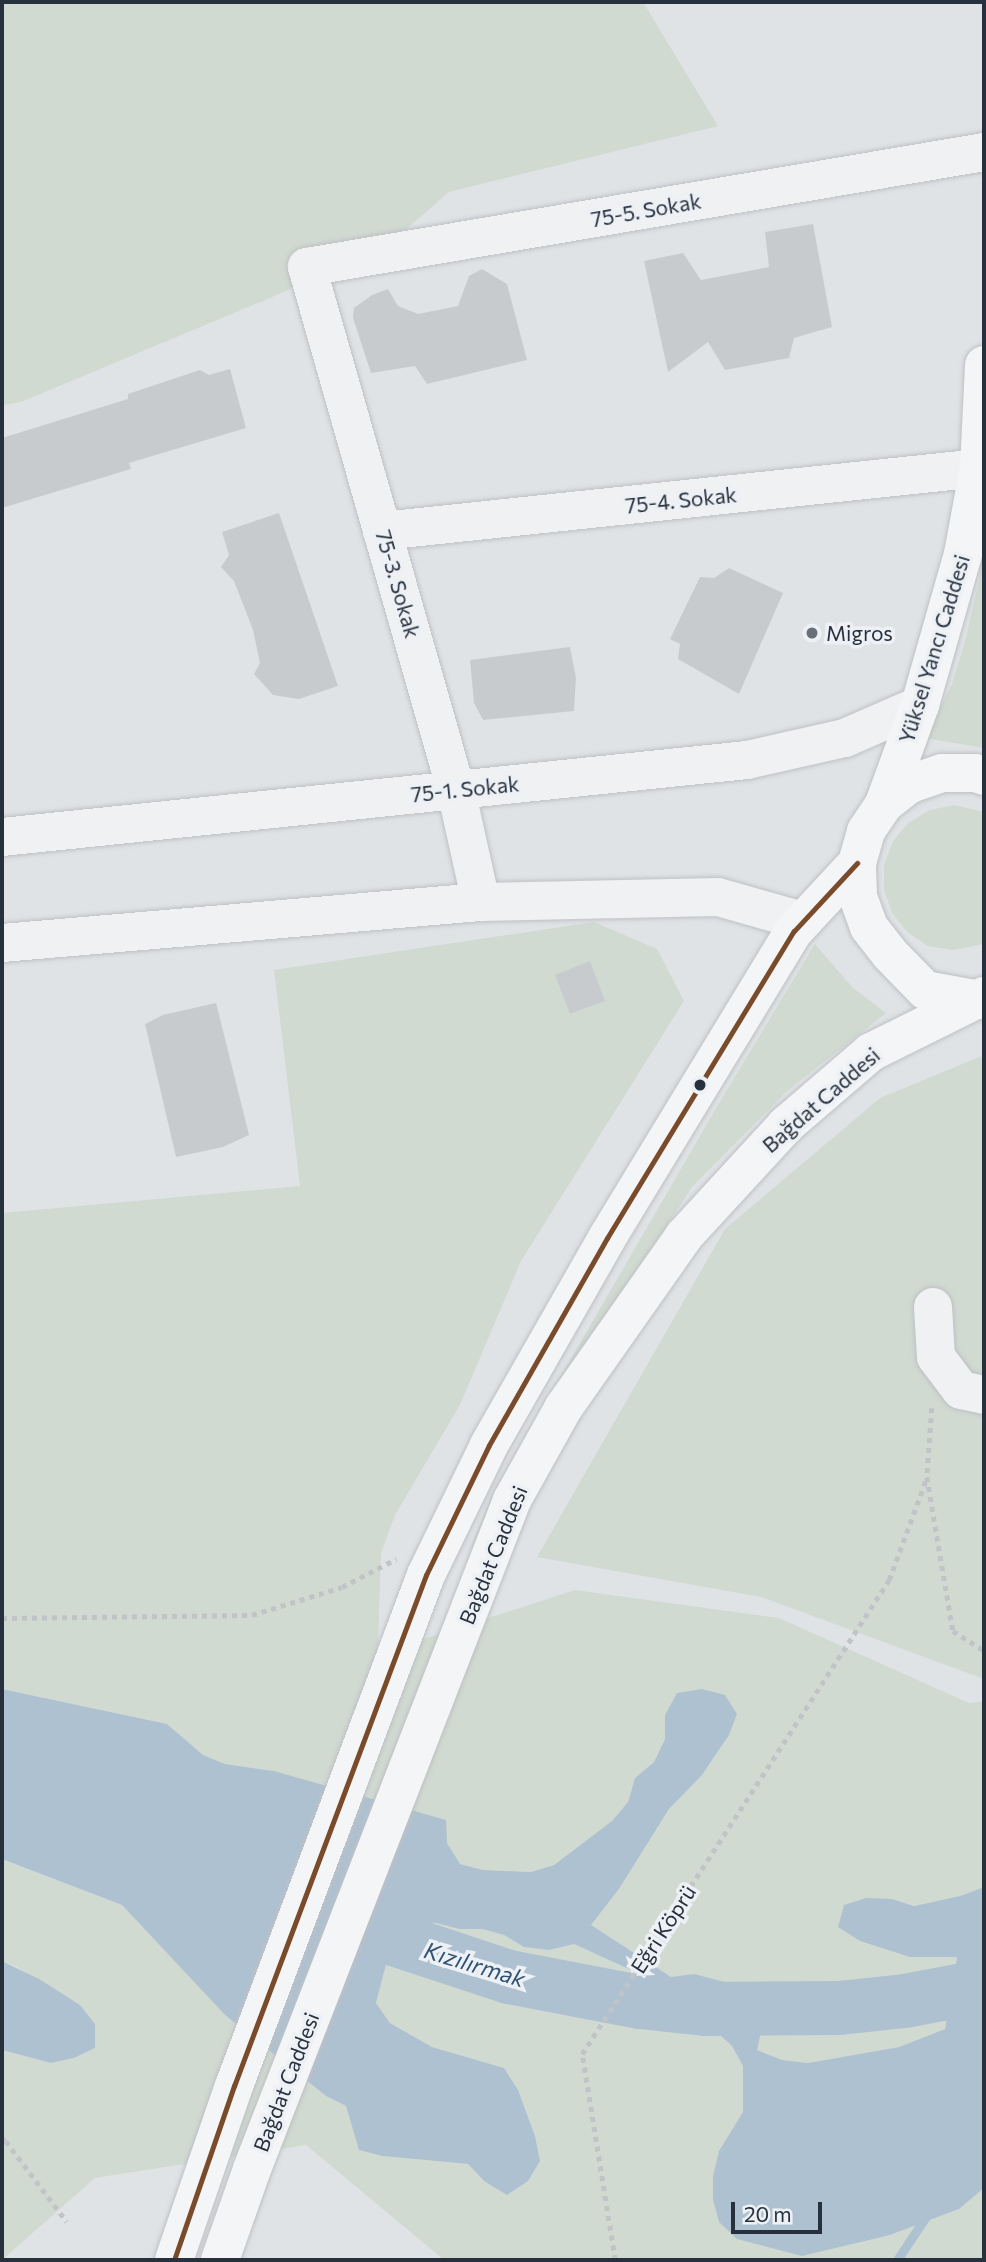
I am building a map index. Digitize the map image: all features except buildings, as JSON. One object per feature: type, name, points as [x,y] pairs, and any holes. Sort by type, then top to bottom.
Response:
[{"type":"main road","name":"Yüksel Yancı Caddesi","points":[[884,804],[920,705],[963,554],[979,468],[984,365]]},
{"type":"main road","points":[[983,999],[925,990],[890,954],[869,927],[858,896],[856,863],[866,831],[884,804],[910,784],[942,773],[984,776]]},
{"type":"main road","points":[[174,2260],[413,1566],[489,1445],[600,1249],[794,931],[856,863]]},
{"type":"main road","name":"Bağdat Caddesi","points":[[220,2260],[252,2169],[512,1500],[564,1407],[684,1236],[786,1125],[871,1052],[983,999]]},
{"type":"street","name":"75-5. Sokak","points":[[307,267],[984,152]]},
{"type":"street","name":"75-3. Sokak","points":[[307,267],[457,790],[481,902]]},
{"type":"street","name":"75-4. Sokak","points":[[382,531],[979,468]]},
{"type":"street","name":"75-1. Sokak","points":[[2,837],[747,760],[845,738],[920,705]]},
{"type":"street","points":[[2,943],[481,902],[718,897],[803,921]]},
{"type":"street","points":[[933,1307],[936,1357],[961,1390],[984,1395]]},
{"type":"path","points":[[936,1357],[927,1478],[953,1631],[984,1650]]},
{"type":"path","name":"Eğri Köprü","points":[[615,2260],[582,2054],[889,1580],[927,1478]]},
{"type":"path","points":[[2,1618],[252,1615],[413,1566]]},
{"type":"path","points":[[2,2139],[67,2222]]},
{"type":"shaded area","points":[[2,2],[643,2],[718,126],[449,192],[389,244],[270,298],[21,402],[2,405]]},
{"type":"shaded area","points":[[984,514],[984,748],[925,738],[952,684],[966,638],[979,580]]},
{"type":"shaded area","points":[[954,805],[984,812],[984,944],[953,950],[928,946],[907,932],[892,913],[884,890],[884,865],[893,841],[908,823],[930,810]]},
{"type":"shaded area","points":[[594,922],[657,949],[684,1001],[521,1261],[460,1405],[395,1515],[381,1553],[378,1647],[408,1644],[575,1590],[779,1618],[969,1703],[984,1701],[984,1887],[960,1896],[913,1906],[892,1899],[910,1957],[957,1956],[945,2029],[899,2047],[808,2063],[782,2060],[757,2050],[694,1974],[671,1978],[591,1925],[619,1889],[669,1809],[716,1756],[665,1715],[665,1739],[654,1762],[635,1778],[628,1802],[612,1821],[554,1865],[531,1872],[483,1870],[459,1864],[447,1843],[274,1771],[225,1764],[203,1755],[167,1724],[2,1689],[2,1213],[300,1186],[274,970]]},
{"type":"shaded area","points":[[815,944],[853,988],[886,1013],[787,1091],[693,1186],[618,1298],[487,1553],[471,1547],[491,1497],[719,1103]]},
{"type":"shaded area","points":[[984,1055],[984,1679],[761,1597],[537,1557],[725,1229],[880,1098]]},
{"type":"shaded area","points":[[2,1859],[122,1905],[225,2015],[326,2096],[346,2106],[359,2150],[382,2156],[468,2164],[484,2181],[503,2068],[432,2047],[390,2023],[376,2003],[388,1957],[390,1931],[413,1922],[437,1923],[504,1935],[525,1947],[549,1950],[574,1944],[668,1987],[732,2046],[743,2066],[743,2112],[713,2175],[713,2200],[719,2222],[842,2245],[890,2235],[959,2209],[984,2188],[984,2260],[444,2260],[306,2145],[95,2178],[2,2260],[2,2050],[51,2063],[74,2058],[95,2048],[95,2025],[80,2005],[17,1967],[2,1961]]},
{"type":"water","name":"Kızılırmak","points":[[2,1689],[167,1724],[203,1755],[225,1764],[274,1771],[446,1820],[447,1843],[460,1864],[483,1870],[531,1872],[554,1865],[612,1821],[628,1802],[635,1778],[654,1762],[665,1739],[665,1715],[677,1693],[702,1689],[725,1695],[737,1714],[729,1735],[702,1775],[669,1809],[619,1889],[591,1925],[671,1977],[694,1974],[740,1986],[755,2006],[762,2027],[757,2050],[782,2060],[808,2063],[899,2047],[945,2029],[957,1957],[910,1957],[860,1941],[838,1927],[844,1905],[866,1898],[892,1899],[914,1906],[960,1896],[984,1887],[984,2188],[959,2209],[890,2235],[802,2256],[737,2239],[719,2222],[713,2200],[713,2176],[719,2151],[743,2112],[743,2066],[732,2046],[668,1987],[574,1944],[549,1950],[524,1947],[504,1935],[482,1929],[459,1929],[436,1923],[413,1922],[390,1931],[388,1957],[376,2003],[390,2023],[432,2047],[504,2068],[518,2090],[535,2136],[540,2161],[528,2181],[507,2195],[484,2181],[468,2164],[382,2156],[359,2150],[346,2106],[326,2096],[225,2015],[122,1905],[2,1859]]},
{"type":"water","points":[[2,1961],[39,1979],[80,2005],[95,2024],[95,2048],[74,2058],[51,2063],[2,2050]]},
{"type":"waterway","name":"Kızılırmak","points":[[323,1908],[382,1935],[509,1977],[640,2002],[706,2009],[839,2008],[905,2001],[984,1986]]},
{"type":"waterway","points":[[897,2260],[927,2215]]},
{"type":"transit line","points":[[174,2260],[234,2086],[426,1575],[489,1445],[607,1238],[794,931],[857,863]]},
{"type":"place","name":"Migros","points":[[812,633]]}]
